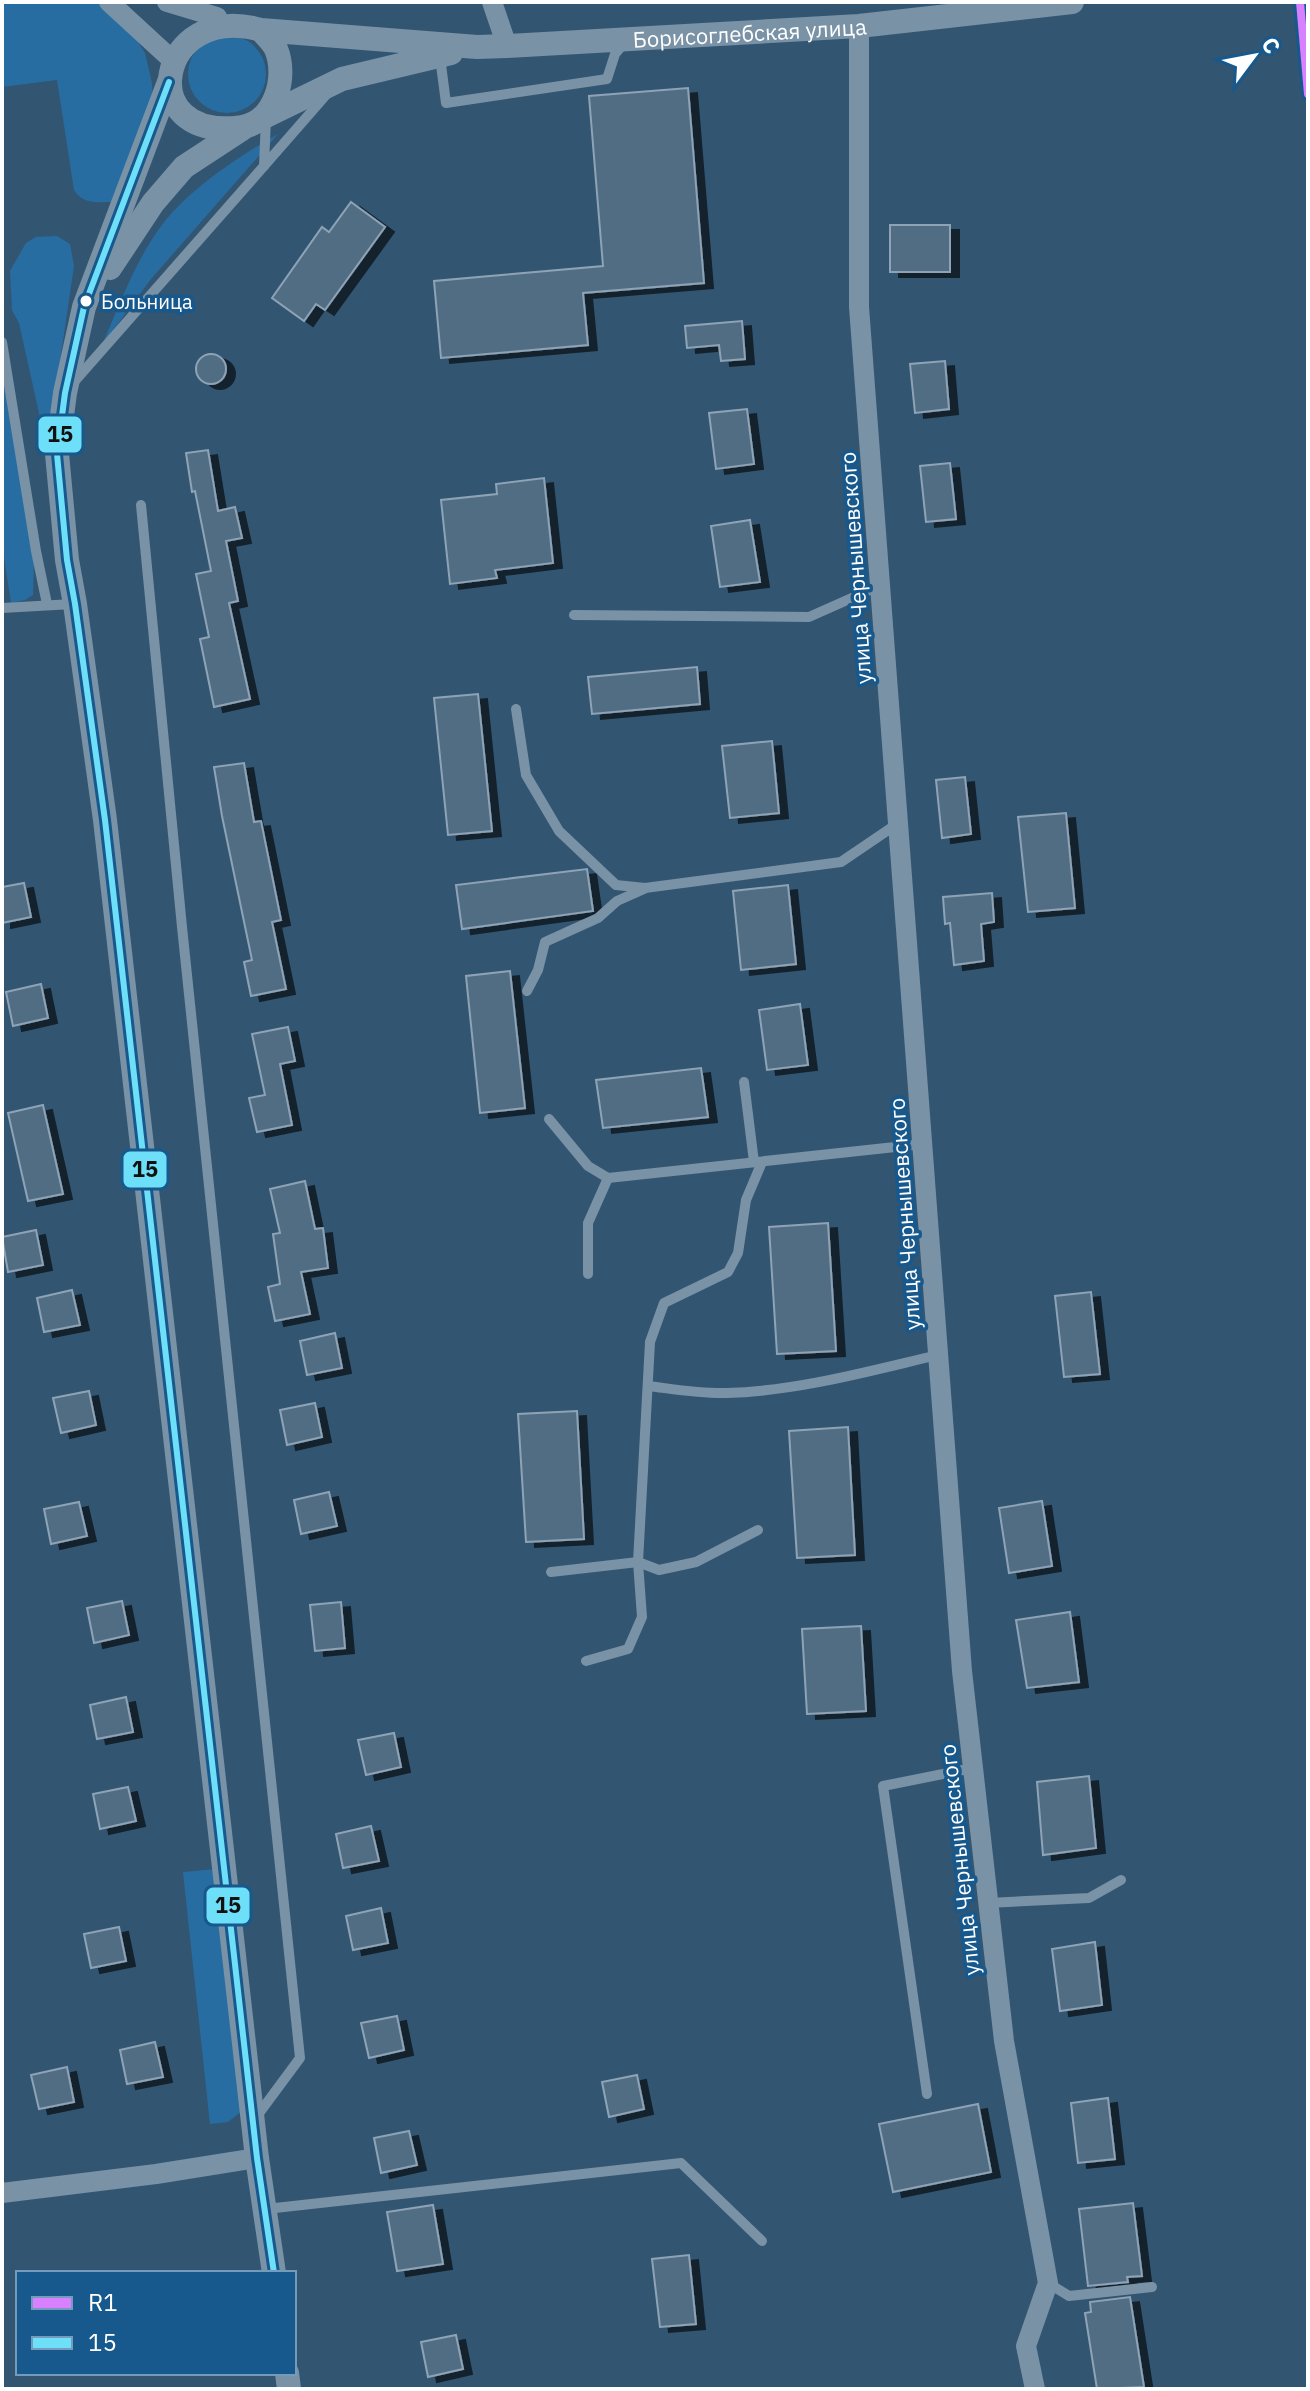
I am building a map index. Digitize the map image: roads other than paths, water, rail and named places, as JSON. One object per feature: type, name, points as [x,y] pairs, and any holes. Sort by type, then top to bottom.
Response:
[{"type":"street","points":[[109,2],[170,70],[177,103],[199,123],[217,129],[256,121],[275,101],[281,69],[275,47],[261,30],[241,19],[217,17],[167,2]]},
{"type":"street","points":[[492,2],[507,46]]},
{"type":"street","name":"Борисоглебская улица","points":[[477,47],[859,26],[1072,2]]},
{"type":"street","points":[[217,17],[192,27],[179,40],[84,307],[65,393],[57,454],[67,560],[105,820],[257,2158],[274,2271]]},
{"type":"street","name":"улица Чернышевского","points":[[859,26],[859,307],[962,1671],[1004,2041],[1048,2283],[1026,2346],[1035,2389]]},
{"type":"street","points":[[261,30],[477,47]]},
{"type":"street","points":[[84,307],[153,203],[184,167],[256,121],[342,79],[477,47]]},
{"type":"street","points":[[2,2193],[257,2158]]},
{"type":"lane","points":[[440,55],[446,103],[607,79],[615,54],[628,39]]},
{"type":"lane","points":[[65,393],[342,79]]},
{"type":"lane","points":[[256,121],[264,166]]},
{"type":"lane","points":[[2,342],[47,604]]},
{"type":"lane","points":[[141,505],[171,822],[300,2058],[254,2119]]},
{"type":"lane","points":[[574,615],[809,617],[881,585]]},
{"type":"lane","points":[[2,608],[75,604]]},
{"type":"lane","points":[[516,709],[526,775],[559,831],[616,885],[645,888],[841,862],[899,822]]},
{"type":"lane","points":[[527,991],[538,970],[545,942],[598,918],[617,901],[645,888]]},
{"type":"lane","points":[[586,1661],[628,1649],[642,1617],[638,1562],[650,1342],[664,1303],[728,1272],[738,1253],[746,1200],[758,1162],[744,1082]]},
{"type":"lane","points":[[549,1119],[588,1166],[608,1178],[923,1144]]},
{"type":"lane","points":[[588,1274],[588,1223],[608,1178]]},
{"type":"lane","points":[[648,1386],[724,1393],[763,1390],[938,1355]]},
{"type":"lane","points":[[551,1572],[638,1562],[659,1570],[696,1562],[758,1530]]},
{"type":"lane","points":[[927,2094],[883,1786],[973,1768]]},
{"type":"lane","points":[[988,1903],[1089,1898],[1121,1880]]},
{"type":"lane","points":[[266,2209],[681,2163],[762,2241]]},
{"type":"lane","points":[[1048,2283],[1069,2296],[1152,2287]]},
{"type":"place","name":"Больница","points":[[86,301]]}]
